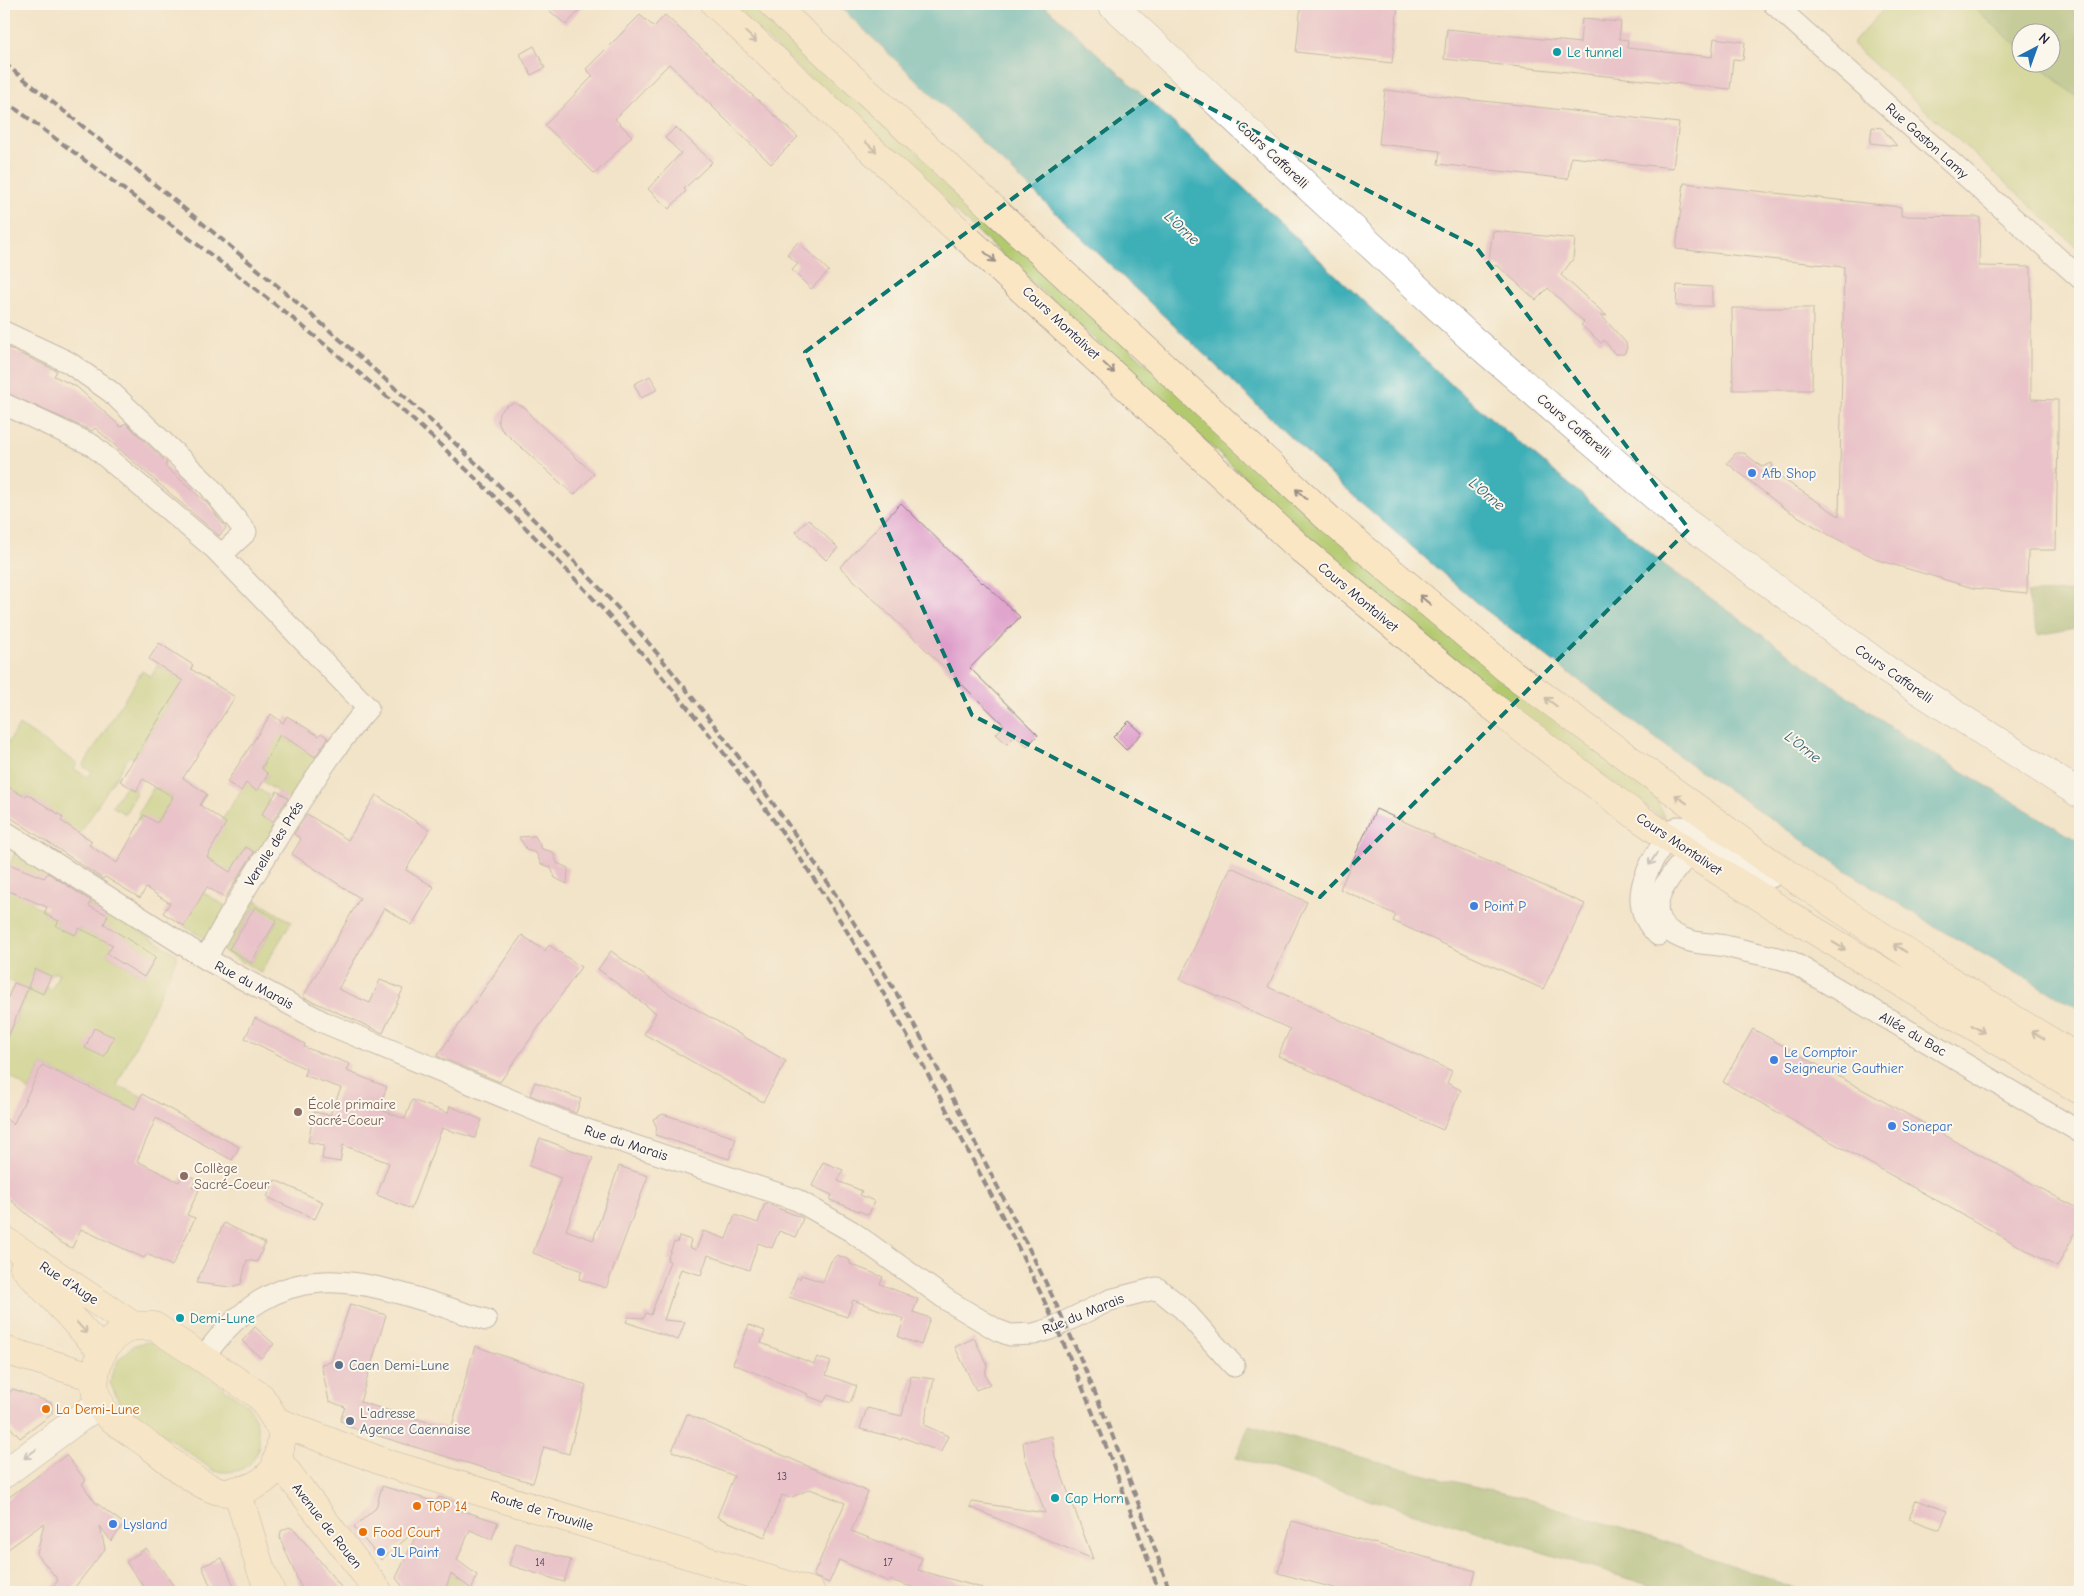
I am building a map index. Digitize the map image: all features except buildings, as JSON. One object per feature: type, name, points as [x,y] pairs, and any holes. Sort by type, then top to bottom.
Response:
[{"type":"main road","name":"Cours Montalivet","points":[[715,4],[1301,549],[1475,693],[1690,853],[1797,920],[2080,1090]]},
{"type":"main road","points":[[772,4],[1329,519],[1514,674],[1714,823],[1934,971],[2080,1059]]},
{"type":"main road","name":"Rue d'Auge","points":[[4,1240],[134,1326]]},
{"type":"main road","name":"Rue d'Auge","points":[[4,1246],[102,1351]]},
{"type":"main road","points":[[134,1326],[154,1326],[261,1396],[283,1432],[274,1468],[262,1480],[246,1490],[214,1489],[184,1471],[102,1410],[97,1390],[102,1351],[121,1330],[134,1326]]},
{"type":"main road","points":[[4,1350],[97,1390]]},
{"type":"main road","name":"Route de Trouville","points":[[276,1421],[364,1456],[811,1592]]},
{"type":"main road","points":[[278,1453],[332,1450],[364,1456]]},
{"type":"main road","name":"Avenue de Rouen","points":[[278,1453],[379,1592]]},
{"type":"main road","points":[[237,1490],[260,1567],[270,1592]]},
{"type":"street","name":"Cours Caffarelli","points":[[1111,4],[1472,339],[1679,517],[1886,670],[2080,794]]},
{"type":"street","name":"Rue Gaston Lamy","points":[[1774,4],[2080,278]]},
{"type":"street","points":[[4,332],[68,362],[111,392],[209,486],[246,532],[221,555],[92,446],[4,404]]},
{"type":"street","name":"Venelle des Prés","points":[[206,959],[250,883],[346,732],[368,708],[221,555]]},
{"type":"street","points":[[1667,837],[1678,827],[1695,828],[1790,890],[1808,886]]},
{"type":"street","name":"Rue du Marais","points":[[4,831],[206,959],[322,1022],[557,1120],[796,1200],[851,1231],[947,1300],[997,1330],[1010,1335],[1034,1334],[1050,1329],[1110,1300],[1157,1288],[1183,1309],[1234,1366]]},
{"type":"street","name":"Allée du Bac","points":[[1667,837],[1645,873],[1641,885],[1641,907],[1648,921],[1663,939],[1691,952],[1729,955],[1741,951]]},
{"type":"street","name":"Allée du Bac","points":[[1690,853],[1668,877],[1660,892],[1657,906],[1663,922],[1683,939],[1790,961],[2080,1132]]},
{"type":"street","points":[[204,1357],[221,1335],[259,1303],[290,1288],[321,1281],[345,1281],[390,1289],[486,1320]]},
{"type":"street","points":[[4,1474],[97,1390]]},
{"type":"highlighted area","points":[[1166,85],[1476,247],[1689,529],[1320,897],[972,715],[805,352]]},
{"type":"green space","points":[[729,4],[757,4],[1308,513],[1649,790],[1658,802],[1665,820],[1541,731],[1352,576]]},
{"type":"green space","points":[[1888,4],[1970,4],[2012,41],[2012,72],[2047,72],[2080,100],[2080,250],[1852,44]]},
{"type":"green space","points":[[1970,4],[2080,4],[2080,100],[2047,72],[2062,72],[2062,22],[2012,22],[2012,41]]},
{"type":"green space","points":[[2080,592],[2080,627],[2038,635],[2027,593]]},
{"type":"green space","points":[[158,665],[173,675],[178,669],[187,675],[134,758],[129,756],[74,843],[70,827],[27,794],[25,797],[6,786],[4,790],[4,749],[19,725],[77,763],[74,769],[88,777],[92,772],[83,766],[142,671],[151,677]]},
{"type":"green space","points":[[284,721],[284,737],[321,760],[293,802],[263,782],[268,775],[262,768],[267,759],[263,756]]},
{"type":"green space","points":[[247,781],[269,796],[267,798],[270,801],[262,815],[276,824],[257,854],[246,847],[237,861],[249,869],[240,885],[223,874],[214,861],[205,856],[222,820]]},
{"type":"green space","points":[[126,785],[137,792],[125,814],[112,806]]},
{"type":"green space","points":[[153,788],[160,789],[173,797],[157,823],[138,820],[139,812]]},
{"type":"green space","points":[[15,852],[45,871],[32,904],[45,910],[44,914],[59,921],[56,926],[75,935],[79,928],[97,937],[108,915],[89,906],[92,900],[178,955],[117,1085],[141,1096],[135,1109],[42,1065],[29,1091],[4,1071],[4,1048],[28,989],[4,978],[4,879]],"holes":[[[119,934],[156,957],[144,977],[107,954]],[[36,969],[50,976],[51,973],[59,973],[52,989],[47,987],[43,994],[29,987]]]},
{"type":"green space","points":[[191,885],[227,907],[207,940],[184,926]]},
{"type":"green space","points":[[249,896],[291,922],[261,972],[223,951],[222,943],[227,942],[229,939],[244,905],[247,907],[250,904],[246,901]],"holes":[[[255,907],[277,921],[251,963],[229,949]]]},
{"type":"green space","points":[[147,1342],[159,1343],[248,1405],[258,1430],[259,1442],[251,1462],[242,1469],[230,1472],[214,1471],[119,1402],[110,1383],[113,1370],[120,1358],[135,1345]]},
{"type":"green space","points":[[1249,1425],[1422,1474],[1524,1498],[1657,1539],[1806,1592],[1671,1592],[1236,1458]]},
{"type":"green space","points":[[451,1574],[476,1592],[444,1592]]},
{"type":"water","name":"L'Orne","points":[[837,4],[1043,4],[1214,160],[1455,388],[1666,566],[1902,735],[2080,842],[2080,1009],[1932,925],[1849,872],[1683,759],[1478,604],[1340,484]]},
{"type":"railway","points":[[4,63],[331,331],[487,474],[562,548],[634,626],[742,761],[846,910],[916,1028],[943,1080],[1062,1317],[1119,1453],[1170,1592]]},
{"type":"railway","points":[[4,100],[270,300],[422,428],[567,570],[613,620],[701,724],[742,777],[807,868],[875,979],[918,1055],[1009,1230],[1072,1363],[1124,1493],[1159,1592]]},
{"type":"place","name":"Le tunnel","points":[[1557,52]]},
{"type":"place","name":"Afb Shop","points":[[1752,473]]},
{"type":"place","name":"Point P","points":[[1474,906]]},
{"type":"place","name":"Le Comptoir Seigneurie Gauthier","points":[[1774,1060]]},
{"type":"place","name":"École primaire Sacré-Coeur","points":[[298,1112]]},
{"type":"place","name":"Sonepar","points":[[1892,1126]]},
{"type":"place","name":"Collège Sacré-Coeur","points":[[184,1176]]},
{"type":"place","name":"Demi-Lune","points":[[180,1318]]},
{"type":"place","name":"Caen Demi-Lune","points":[[339,1365]]},
{"type":"place","name":"La Demi-Lune","points":[[46,1409]]},
{"type":"place","name":"L'adresse Agence Caennaise","points":[[350,1421]]},
{"type":"place","name":"Cap Horn","points":[[1055,1498]]},
{"type":"place","name":"TOP 14","points":[[417,1506]]},
{"type":"place","name":"Lysland","points":[[113,1524]]},
{"type":"place","name":"Food Court","points":[[363,1532]]},
{"type":"place","name":"JL Paint","points":[[381,1552]]}]
